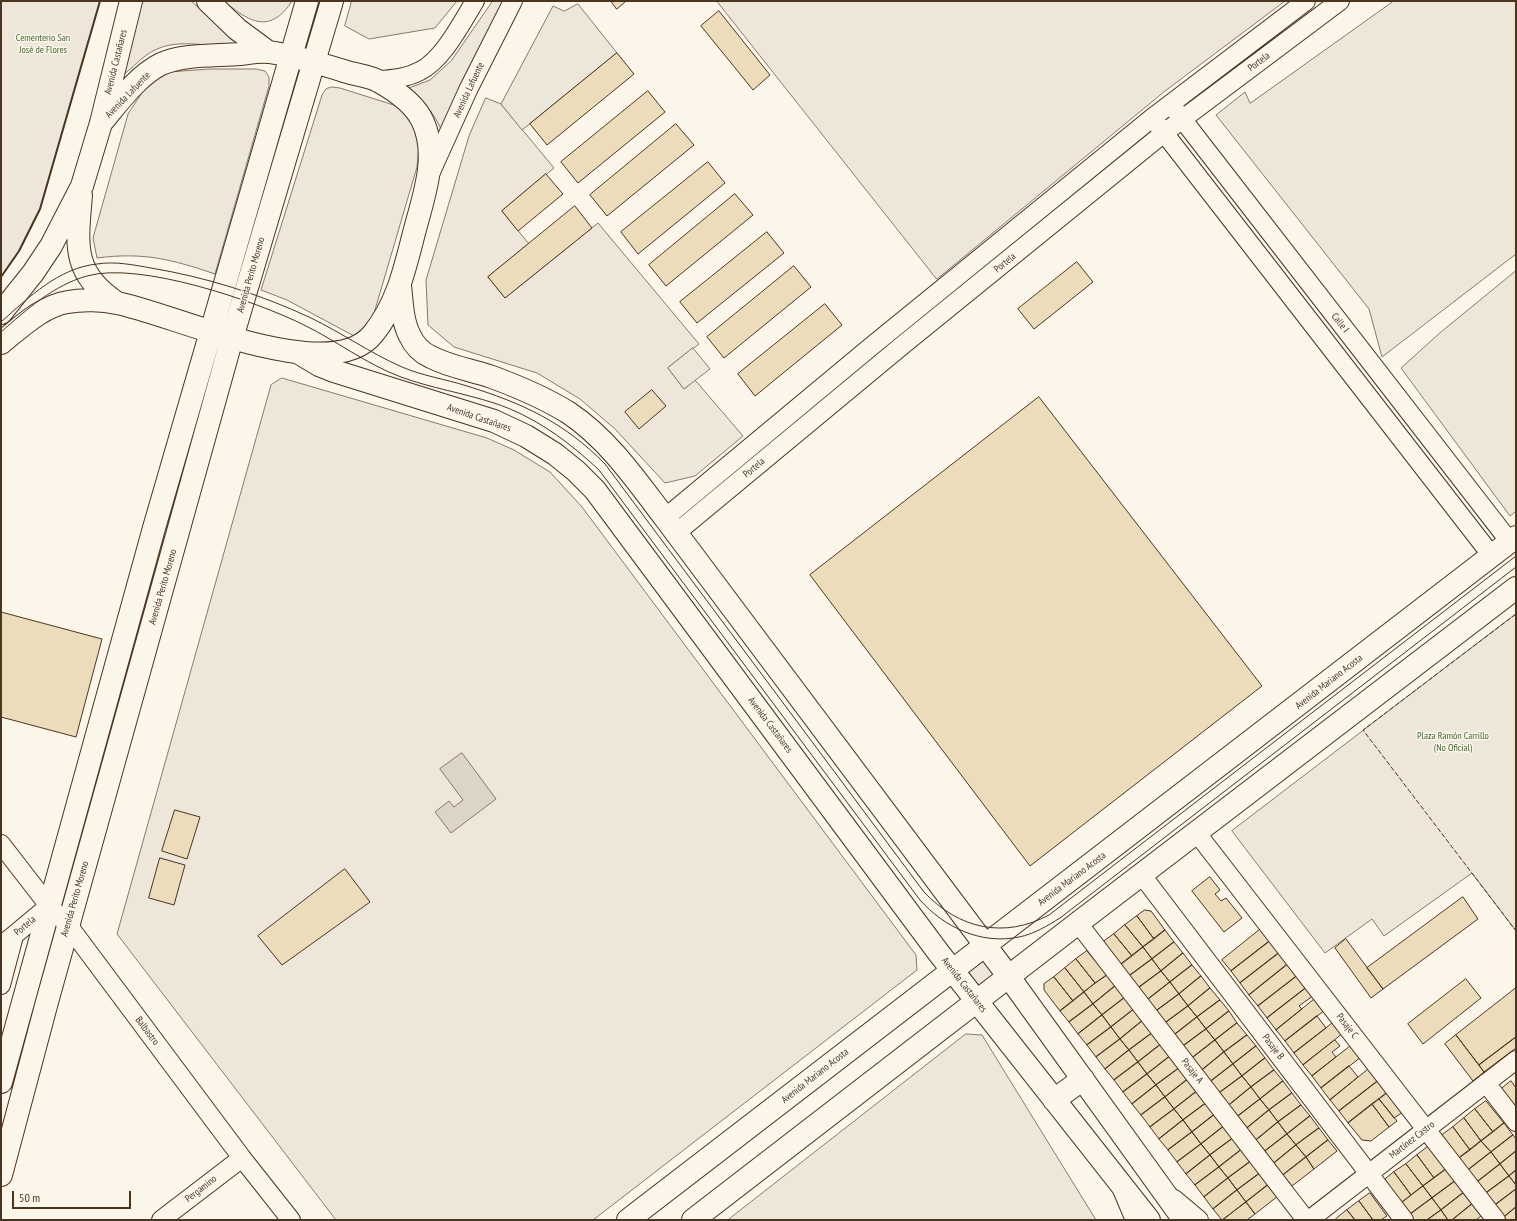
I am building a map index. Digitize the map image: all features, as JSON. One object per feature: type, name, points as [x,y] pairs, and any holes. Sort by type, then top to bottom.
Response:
[{"type":"main road","name":"Avenida Castañares","points":[[101,123],[131,1]]},
{"type":"main road","points":[[208,1],[237,29],[268,52],[314,62],[378,80],[414,108],[422,120],[427,135],[429,149],[428,180],[400,286],[382,320],[372,336],[359,346],[336,354],[299,353]]},
{"type":"main road","points":[[1,1082],[211,332],[307,1]]},
{"type":"main road","name":"Avenida Perito Moreno","points":[[1,1175],[68,925],[232,338],[332,1]]},
{"type":"main road","name":"Avenida Lafuente","points":[[1,313],[33,273],[51,246],[82,186],[101,123],[145,75],[161,64],[194,58],[268,52]]},
{"type":"main road","name":"Avenida Lafuente","points":[[82,186],[78,231],[79,250],[83,267],[94,285],[103,294],[117,303],[211,332],[299,353]]},
{"type":"main road","points":[[400,286],[404,319],[409,336],[423,352],[442,362],[492,377],[538,395],[569,414],[594,433],[611,449],[671,525],[1009,977],[1184,1220]]},
{"type":"main road","name":"Avenida Lafuente","points":[[1,343],[28,322],[47,310],[66,302],[117,303]]},
{"type":"main road","name":"Avenida Castañares","points":[[299,353],[319,365],[334,371],[494,421],[526,436],[555,454],[576,471],[595,490],[952,970],[1149,1220]]},
{"type":"main road","name":"Avenida Mariano Acosta","points":[[628,1220],[1513,540]]},
{"type":"main road","points":[[693,1220],[1141,874],[1516,588]]},
{"type":"main road","points":[[1054,1100],[1082,1079]]},
{"type":"main road","points":[[1124,1189],[1137,1220]]},
{"type":"street","points":[[378,80],[404,77],[421,71],[434,62],[475,1]]},
{"type":"street","name":"Avenida Lafuente","points":[[428,180],[468,90],[513,1]]},
{"type":"street","name":"Portela","points":[[671,525],[873,345],[1152,118],[1306,1]]},
{"type":"street","name":"Portela","points":[[671,525],[904,344],[1164,133],[1340,1]]},
{"type":"street","name":"Calle I","points":[[1170,104],[1513,540]]},
{"type":"street","points":[[1152,118],[1492,556]]},
{"type":"street","name":"Pasaje C","points":[[1196,832],[1496,1220]]},
{"type":"street","name":"Balbastro","points":[[1,844],[50,906],[68,925],[242,1158],[291,1220]]},
{"type":"street","name":"Pasaje B","points":[[1141,874],[1404,1220]]},
{"type":"street","name":"Portela","points":[[7,941],[50,906]]},
{"type":"street","name":"Pasaje A","points":[[1078,923],[1308,1220]]},
{"type":"street","points":[[1,984],[7,941]]},
{"type":"street","name":"Martínez Castro","points":[[1308,1220],[1516,1060]]},
{"type":"street","points":[[1486,1083],[1516,1122]]},
{"type":"street","name":"Pergamino","points":[[161,1220],[242,1158]]},
{"type":"street","points":[[1159,1186],[1200,1220]]},
{"type":"green space","name":"Cementerio San José de Flores","points":[[1,1],[100,1],[40,209],[19,251],[1,277]]},
{"type":"green space","points":[[140,1],[191,1],[233,38],[239,41],[238,45],[217,46],[175,44],[165,46],[146,55],[123,75]]},
{"type":"green space","points":[[224,1],[292,1],[284,12],[276,18],[259,22],[242,15]]},
{"type":"green space","points":[[352,1],[457,1],[435,28],[369,39],[345,26]]},
{"type":"green space","points":[[493,1],[509,1],[443,134],[433,114],[424,103],[406,89],[430,80],[451,61]]},
{"type":"green space","points":[[717,1],[1285,1],[1165,91],[937,279]]},
{"type":"green space","points":[[1394,1],[1516,1],[1516,254],[1382,357],[1369,309],[1216,115],[1245,92],[1250,103]]},
{"type":"green space","points":[[210,69],[256,69],[265,71],[269,77],[269,86],[215,274],[184,264],[143,256],[113,256],[97,258],[93,238],[128,114],[145,88],[156,78],[170,72]]},
{"type":"green space","points":[[332,87],[340,88],[400,107],[420,133],[417,167],[372,320],[354,336],[287,300],[261,290],[322,95],[326,89]]},
{"type":"green space","points":[[486,98],[501,104],[554,168],[502,211],[529,244],[488,277],[505,298],[598,223],[699,344],[668,368],[684,389],[695,380],[743,436],[695,476],[665,483],[615,429],[580,399],[537,373],[454,347],[428,325],[426,280],[469,136]]},
{"type":"green space","points":[[1516,271],[1516,511],[1510,516],[1401,368],[1441,332]]},
{"type":"green space","points":[[282,378],[487,438],[514,450],[550,472],[582,507],[916,955],[917,970],[593,1220],[336,1220],[117,934],[271,385]]},
{"type":"green space","name":"Plaza Ramón Carrillo (No Oficial)","points":[[1516,614],[1516,931],[1472,873],[1384,936],[1372,919],[1325,953],[1232,831]]},
{"type":"green space","points":[[981,961],[986,962],[992,968],[992,978],[986,984],[981,985],[976,984],[970,978],[969,973],[970,968],[976,962]]},
{"type":"green space","points":[[966,1034],[982,1035],[1096,1220],[728,1220]]},
{"type":"shaded area","points":[[578,4],[617,53],[522,130],[501,104],[553,6],[564,11]]},
{"type":"shaded area","points":[[693,348],[710,369],[684,389],[668,368]]},
{"type":"shaded area","points":[[462,753],[496,799],[451,833],[435,812],[449,801],[454,807],[463,800],[440,769]]},
{"type":"building","points":[[611,1],[626,1],[617,9]]},
{"type":"building","points":[[719,11],[770,75],[753,90],[701,26]]},
{"type":"building","points":[[617,53],[634,74],[547,145],[530,124]]},
{"type":"building","points":[[648,91],[665,112],[578,183],[561,162]]},
{"type":"building","points":[[676,124],[694,145],[607,216],[590,195]]},
{"type":"building","points":[[708,162],[725,183],[638,254],[621,232]]},
{"type":"building","points":[[546,174],[563,194],[518,231],[502,211]]},
{"type":"building","points":[[735,194],[753,215],[666,286],[649,265]]},
{"type":"building","points":[[575,206],[592,228],[505,298],[488,277]]},
{"type":"building","points":[[767,232],[784,253],[697,323],[680,302]]},
{"type":"building","points":[[1077,262],[1093,282],[1034,329],[1018,309]]},
{"type":"building","points":[[794,266],[811,287],[724,358],[707,337]]},
{"type":"building","points":[[825,304],[842,325],[755,396],[738,374]]},
{"type":"building","points":[[652,390],[666,406],[639,429],[625,412]]},
{"type":"building","points":[[1039,397],[1262,686],[1030,866],[810,575]]},
{"type":"building","points":[[1,612],[102,639],[76,737],[1,717]]},
{"type":"building","points":[[175,810],[200,817],[187,859],[162,851]]},
{"type":"building","points":[[160,858],[185,865],[174,905],[149,898]]},
{"type":"building","points":[[345,869],[370,902],[282,965],[258,936]]},
{"type":"building","points":[[1210,877],[1220,890],[1215,894],[1221,901],[1226,898],[1242,918],[1224,932],[1192,891]]},
{"type":"building","points":[[1463,897],[1478,919],[1383,989],[1367,968]]},
{"type":"building","points":[[1145,910],[1151,911],[1165,930],[1154,939],[1137,916]]},
{"type":"building","points":[[1137,916],[1154,939],[1143,947],[1125,925]]},
{"type":"building","points":[[1125,925],[1143,947],[1132,956],[1114,934]]},
{"type":"building","points":[[1262,928],[1271,940],[1231,971],[1222,960]]},
{"type":"building","points":[[1165,930],[1174,942],[1152,959],[1143,947]]},
{"type":"building","points":[[1114,934],[1132,956],[1120,965],[1103,942]]},
{"type":"building","points":[[1346,939],[1383,989],[1371,998],[1335,948]]},
{"type":"building","points":[[1271,940],[1280,952],[1240,983],[1231,971]]},
{"type":"building","points":[[1174,942],[1183,953],[1161,971],[1152,959]]},
{"type":"building","points":[[1143,947],[1152,959],[1129,976],[1120,965]]},
{"type":"building","points":[[1087,951],[1107,975],[1095,983],[1076,959]]},
{"type":"building","points":[[1280,952],[1289,963],[1249,995],[1240,983]]},
{"type":"building","points":[[1183,953],[1192,965],[1170,982],[1161,971]]},
{"type":"building","points":[[1076,959],[1095,983],[1084,992],[1065,968]]},
{"type":"building","points":[[1152,959],[1161,971],[1138,988],[1129,976]]},
{"type":"building","points":[[1289,963],[1298,975],[1258,1006],[1249,995]]},
{"type":"building","points":[[1192,965],[1201,976],[1179,994],[1170,982]]},
{"type":"building","points":[[1065,968],[1084,992],[1073,1001],[1054,977]]},
{"type":"building","points":[[1161,971],[1170,982],[1147,1000],[1138,988]]},
{"type":"building","points":[[1107,975],[1115,986],[1093,1004],[1084,992]]},
{"type":"building","points":[[1298,975],[1307,987],[1267,1018],[1258,1006]]},
{"type":"building","points":[[1201,976],[1210,988],[1188,1006],[1179,994]]},
{"type":"building","points":[[1054,977],[1073,1001],[1060,1011],[1044,990],[1044,984]]},
{"type":"building","points":[[1466,979],[1481,998],[1423,1044],[1408,1024]]},
{"type":"building","points":[[1170,982],[1179,994],[1156,1011],[1147,1000]]},
{"type":"building","points":[[1115,986],[1124,998],[1102,1015],[1093,1004]]},
{"type":"building","points":[[1307,987],[1314,995],[1299,1006],[1302,1009],[1276,1030],[1267,1018]]},
{"type":"building","points":[[1210,988],[1220,1000],[1197,1017],[1188,1006]]},
{"type":"building","points":[[1516,988],[1516,1037],[1479,1065],[1456,1035]]},
{"type":"building","points":[[1084,992],[1093,1004],[1069,1022],[1060,1011]]},
{"type":"building","points":[[1179,994],[1188,1006],[1165,1023],[1156,1011]]},
{"type":"building","points":[[1124,998],[1134,1009],[1111,1027],[1102,1015]]},
{"type":"building","points":[[1316,998],[1325,1010],[1285,1041],[1276,1030]]},
{"type":"building","points":[[1220,1000],[1229,1011],[1206,1029],[1197,1017]]},
{"type":"building","points":[[1093,1004],[1102,1015],[1078,1034],[1069,1022]]},
{"type":"building","points":[[1188,1006],[1197,1017],[1174,1035],[1165,1023]]},
{"type":"building","points":[[1134,1009],[1142,1021],[1120,1039],[1111,1027]]},
{"type":"building","points":[[1229,1011],[1237,1023],[1215,1040],[1206,1029]]},
{"type":"building","points":[[1102,1015],[1111,1027],[1087,1045],[1078,1034]]},
{"type":"building","points":[[1317,1016],[1326,1028],[1294,1053],[1285,1041]]},
{"type":"building","points":[[1197,1017],[1206,1029],[1183,1046],[1174,1035]]},
{"type":"building","points":[[1142,1021],[1152,1033],[1129,1050],[1120,1039]]},
{"type":"building","points":[[1334,1022],[1343,1033],[1303,1065],[1294,1053]]},
{"type":"building","points":[[1237,1023],[1247,1035],[1224,1052],[1215,1040]]},
{"type":"building","points":[[1111,1027],[1120,1039],[1096,1057],[1087,1045]]},
{"type":"building","points":[[1206,1029],[1215,1040],[1192,1058],[1183,1046]]},
{"type":"building","points":[[1152,1033],[1161,1044],[1138,1062],[1129,1050]]},
{"type":"building","points":[[1247,1035],[1256,1046],[1233,1064],[1224,1052]]},
{"type":"building","points":[[1456,1035],[1484,1072],[1473,1081],[1445,1044]]},
{"type":"building","points":[[1516,1037],[1516,1048],[1484,1072],[1479,1065]]},
{"type":"building","points":[[1120,1039],[1129,1050],[1105,1069],[1096,1057]]},
{"type":"building","points":[[1215,1040],[1224,1052],[1202,1070],[1192,1058]]},
{"type":"building","points":[[1335,1040],[1340,1046],[1332,1052],[1336,1057],[1312,1076],[1303,1065]]},
{"type":"building","points":[[1161,1044],[1170,1056],[1147,1074],[1138,1062]]},
{"type":"building","points":[[1352,1045],[1361,1057],[1321,1088],[1312,1076]]},
{"type":"building","points":[[1256,1046],[1265,1058],[1242,1076],[1233,1064]]},
{"type":"building","points":[[1129,1050],[1138,1062],[1114,1080],[1105,1069]]},
{"type":"building","points":[[1224,1052],[1233,1064],[1211,1081],[1202,1070]]},
{"type":"building","points":[[1170,1056],[1179,1068],[1156,1085],[1147,1074]]},
{"type":"building","points":[[1265,1058],[1274,1070],[1251,1087],[1242,1076]]},
{"type":"building","points":[[1138,1062],[1147,1074],[1123,1092],[1114,1080]]},
{"type":"building","points":[[1233,1064],[1242,1076],[1219,1093],[1211,1081]]},
{"type":"building","points":[[1349,1066],[1358,1077],[1330,1100],[1321,1088]]},
{"type":"building","points":[[1179,1068],[1188,1079],[1165,1097],[1156,1085]]},
{"type":"building","points":[[1370,1068],[1379,1080],[1339,1111],[1330,1100]]},
{"type":"building","points":[[1274,1070],[1283,1081],[1260,1099],[1251,1087]]},
{"type":"building","points":[[1147,1074],[1156,1085],[1132,1104],[1123,1092]]},
{"type":"building","points":[[1242,1076],[1251,1087],[1229,1105],[1219,1093]]},
{"type":"building","points":[[1188,1079],[1197,1091],[1174,1109],[1165,1097]]},
{"type":"building","points":[[1379,1080],[1388,1092],[1348,1123],[1339,1111]]},
{"type":"building","points":[[1283,1081],[1292,1093],[1269,1110],[1260,1099]]},
{"type":"building","points":[[1511,1081],[1516,1088],[1516,1111],[1500,1090]]},
{"type":"building","points":[[1156,1085],[1165,1097],[1141,1115],[1132,1104]]},
{"type":"building","points":[[1251,1087],[1260,1099],[1238,1116],[1229,1105]]},
{"type":"building","points":[[1197,1091],[1206,1103],[1183,1120],[1174,1109]]},
{"type":"building","points":[[1388,1092],[1403,1112],[1394,1118],[1379,1099]]},
{"type":"building","points":[[1292,1093],[1301,1105],[1278,1122],[1269,1110]]},
{"type":"building","points":[[1165,1097],[1174,1109],[1150,1127],[1141,1115]]},
{"type":"building","points":[[1260,1099],[1269,1110],[1247,1128],[1238,1116]]},
{"type":"building","points":[[1379,1099],[1397,1121],[1389,1127],[1372,1104]]},
{"type":"building","points":[[1486,1101],[1504,1123],[1493,1132],[1475,1109]]},
{"type":"building","points":[[1206,1103],[1215,1114],[1192,1132],[1183,1120]]},
{"type":"building","points":[[1372,1104],[1389,1127],[1371,1141],[1362,1140],[1348,1123]]},
{"type":"building","points":[[1301,1105],[1310,1116],[1287,1134],[1278,1122]]},
{"type":"building","points":[[1174,1109],[1183,1120],[1159,1139],[1150,1127]]},
{"type":"building","points":[[1475,1109],[1493,1132],[1481,1141],[1464,1118]]},
{"type":"building","points":[[1269,1110],[1278,1122],[1256,1140],[1247,1128]]},
{"type":"building","points":[[1215,1114],[1224,1126],[1201,1144],[1192,1132]]},
{"type":"building","points":[[1310,1116],[1319,1128],[1296,1145],[1287,1134]]},
{"type":"building","points":[[1464,1118],[1481,1141],[1470,1150],[1453,1127]]},
{"type":"building","points":[[1183,1120],[1192,1132],[1168,1150],[1159,1139]]},
{"type":"building","points":[[1278,1122],[1287,1134],[1265,1151],[1256,1140]]},
{"type":"building","points":[[1504,1123],[1513,1135],[1491,1152],[1481,1141]]},
{"type":"building","points":[[1224,1126],[1233,1138],[1210,1155],[1201,1144]]},
{"type":"building","points":[[1453,1127],[1470,1150],[1459,1158],[1441,1136]]},
{"type":"building","points":[[1319,1128],[1328,1140],[1306,1157],[1296,1145]]},
{"type":"building","points":[[1192,1132],[1201,1144],[1177,1162],[1168,1150]]},
{"type":"building","points":[[1287,1134],[1296,1145],[1274,1163],[1265,1151]]},
{"type":"building","points":[[1513,1135],[1516,1139],[1516,1151],[1500,1164],[1491,1152]]},
{"type":"building","points":[[1233,1138],[1242,1149],[1219,1167],[1210,1155]]},
{"type":"building","points":[[1328,1140],[1337,1151],[1314,1169],[1306,1157]]},
{"type":"building","points":[[1481,1141],[1491,1152],[1468,1170],[1459,1158]]},
{"type":"building","points":[[1201,1144],[1210,1155],[1186,1174],[1177,1162]]},
{"type":"building","points":[[1296,1145],[1306,1157],[1283,1175],[1274,1163]]},
{"type":"building","points":[[1429,1146],[1446,1169],[1434,1178],[1417,1155]]},
{"type":"building","points":[[1242,1149],[1251,1161],[1228,1178],[1219,1167]]},
{"type":"building","points":[[1516,1151],[1516,1170],[1509,1176],[1500,1164]]},
{"type":"building","points":[[1491,1152],[1500,1164],[1477,1182],[1468,1170]]},
{"type":"building","points":[[1210,1155],[1219,1167],[1195,1185],[1186,1174]]},
{"type":"building","points":[[1417,1155],[1434,1178],[1423,1186],[1406,1164]]},
{"type":"building","points":[[1306,1157],[1314,1169],[1292,1186],[1283,1175]]},
{"type":"building","points":[[1251,1161],[1260,1173],[1237,1190],[1228,1178]]},
{"type":"building","points":[[1406,1164],[1423,1186],[1411,1195],[1394,1172]]},
{"type":"building","points":[[1500,1164],[1509,1176],[1486,1193],[1477,1182]]},
{"type":"building","points":[[1219,1167],[1228,1178],[1204,1197],[1195,1185]]},
{"type":"building","points":[[1446,1169],[1455,1181],[1432,1198],[1423,1186]]},
{"type":"building","points":[[1516,1170],[1516,1185],[1509,1176]]},
{"type":"building","points":[[1394,1172],[1411,1195],[1400,1204],[1383,1181]]},
{"type":"building","points":[[1260,1173],[1269,1184],[1246,1202],[1237,1190]]},
{"type":"building","points":[[1509,1176],[1516,1185],[1516,1189],[1495,1205],[1486,1193]]},
{"type":"building","points":[[1228,1178],[1237,1190],[1213,1209],[1204,1197]]},
{"type":"building","points":[[1455,1181],[1463,1193],[1441,1210],[1432,1198]]},
{"type":"building","points":[[1269,1184],[1278,1196],[1255,1214],[1246,1202]]},
{"type":"building","points":[[1423,1186],[1432,1198],[1409,1215],[1400,1204]]},
{"type":"building","points":[[1516,1189],[1516,1207],[1504,1217],[1495,1205]]},
{"type":"building","points":[[1237,1190],[1246,1202],[1222,1220],[1213,1209]]},
{"type":"building","points":[[1370,1193],[1387,1216],[1381,1220],[1373,1220],[1359,1201]]},
{"type":"building","points":[[1463,1193],[1472,1204],[1452,1220],[1448,1220],[1441,1210]]},
{"type":"building","points":[[1432,1198],[1441,1210],[1427,1220],[1413,1220],[1409,1215]]},
{"type":"building","points":[[1359,1201],[1373,1220],[1355,1220],[1347,1210]]},
{"type":"building","points":[[1246,1202],[1255,1214],[1247,1220],[1223,1220]]},
{"type":"building","points":[[1472,1204],[1481,1216],[1476,1220],[1452,1220]]},
{"type":"building","points":[[1516,1207],[1516,1220],[1507,1220],[1504,1217]]},
{"type":"building","points":[[1347,1210],[1355,1220],[1336,1219]]},
{"type":"building","points":[[1441,1210],[1448,1220],[1427,1220]]},
{"type":"tram line","points":[[1,322],[45,285],[70,271],[83,267],[104,263],[118,263],[171,272],[212,281],[272,301],[311,318],[379,356],[402,367],[506,399],[558,425],[590,449],[605,464],[924,892],[952,915],[967,922],[983,926],[999,928],[1015,927],[1049,915],[1516,556]]},
{"type":"tram line","points":[[1,332],[41,299],[63,285],[87,276],[109,273],[136,274],[166,279],[228,295],[283,315],[328,338],[388,372],[424,384],[471,396],[509,408],[550,430],[563,439],[599,470],[920,900],[930,910],[952,926],[977,936],[1005,939],[1025,936],[1060,918],[1516,567]]},
{"type":"fence","points":[[1516,614],[1363,730],[1516,931]]},
{"type":"wall","points":[[1,277],[19,251],[40,209],[100,1]]}]
